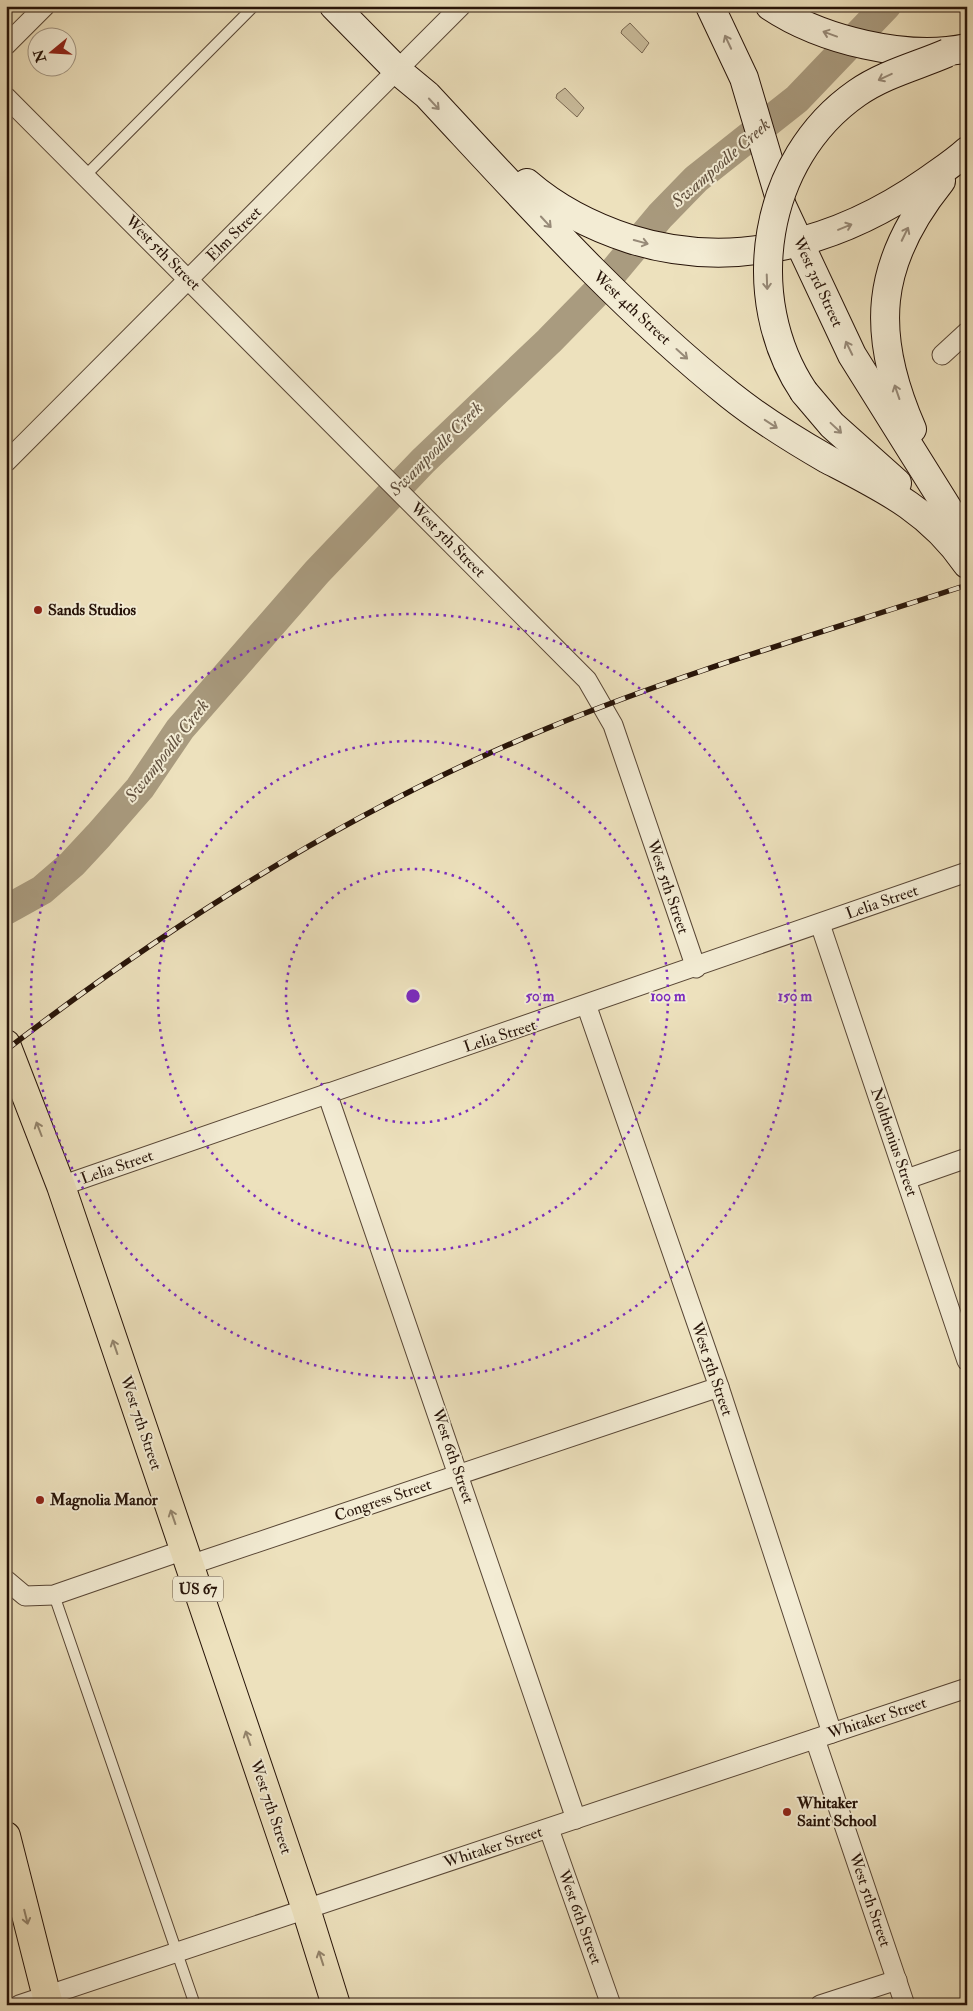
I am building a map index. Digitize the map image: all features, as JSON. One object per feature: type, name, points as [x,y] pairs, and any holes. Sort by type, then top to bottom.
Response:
[{"type":"main road","name":"West 4th Street","points":[[334,6],[398,71],[422,91],[585,264],[695,367],[752,411],[811,449],[941,514],[967,564]]},
{"type":"main road","name":"West 3rd Street","points":[[710,6],[744,78],[782,206],[799,243],[861,370],[941,514],[967,539]]},
{"type":"main road","points":[[774,9],[819,30],[889,49],[957,51]]},
{"type":"main road","points":[[941,514],[921,506],[832,425],[804,392],[782,354],[768,301],[769,241],[776,208],[790,174],[820,128],[857,93],[886,76],[957,51]]},
{"type":"main road","points":[[470,141],[552,202],[596,226],[642,242],[692,252],[749,252],[799,243],[822,236],[874,214],[963,155]]},
{"type":"main road","points":[[941,514],[895,387],[886,347],[885,313],[890,276],[908,227],[917,212],[963,155]]},
{"type":"main road","name":"West 7th Street","points":[[6,1044],[60,1186],[306,1909],[336,2005]]},
{"type":"main road","points":[[6,1836],[47,2000]]},
{"type":"street","points":[[6,44],[45,6]]},
{"type":"street","name":"Elm Street","points":[[6,462],[461,6]]},
{"type":"street","name":"West 5th Street","points":[[6,97],[189,278],[432,525],[588,680],[604,706],[613,726],[696,968]]},
{"type":"street","points":[[942,355],[967,332]]},
{"type":"street","name":"Lelia Street","points":[[60,1186],[327,1093],[587,1007],[967,872]]},
{"type":"street","name":"Nolthenius Street","points":[[820,924],[967,1361]]},
{"type":"street","name":"West 5th Street","points":[[587,1007],[718,1387],[905,2005]]},
{"type":"street","name":"West 6th Street","points":[[327,1093],[576,1819]]},
{"type":"street","points":[[907,1179],[967,1158]]},
{"type":"street","name":"Congress Street","points":[[6,1580],[25,1596],[54,1595],[187,1558],[459,1474],[718,1387]]},
{"type":"street","name":"Whitaker Street","points":[[19,2005],[47,2000],[178,1952],[967,1688]]},
{"type":"street","name":"West 6th Street","points":[[549,1829],[611,2005]]},
{"type":"street","points":[[820,2005],[897,1980]]},
{"type":"lane","points":[[86,176],[254,6]]},
{"type":"lane","points":[[54,1595],[195,2005]]},
{"type":"shaded area","points":[[630,23],[649,43],[642,53],[621,33]]},
{"type":"shaded area","points":[[565,88],[584,108],[577,117],[556,98],[557,94]]},
{"type":"waterway","name":"Swampoodle Creek","points":[[6,910],[42,890],[72,864],[140,788],[180,729],[317,572],[423,461],[549,341],[595,294],[660,216],[696,179],[797,99],[886,6]]},
{"type":"railway","points":[[6,1050],[69,1003],[199,913],[335,831],[405,794],[548,728],[651,688],[967,585]]},
{"type":"place","name":"Sands Studios","points":[[38,610]]},
{"type":"place","name":"Magnolia Manor","points":[[40,1500]]},
{"type":"place","name":"Whitaker Saint School","points":[[787,1812]]}]
